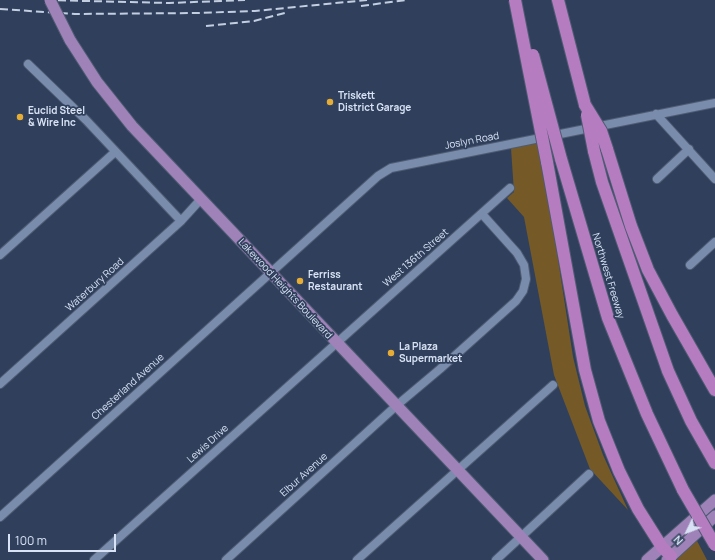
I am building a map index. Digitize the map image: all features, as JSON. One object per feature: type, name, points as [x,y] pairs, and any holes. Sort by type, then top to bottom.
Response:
[{"type":"highway","points":[[515,0],[547,162],[585,370],[599,421],[619,471],[638,509],[669,558]]},
{"type":"highway","name":"Northwest Freeway","points":[[518,0],[561,159],[608,318],[647,414],[684,490],[715,545]]},
{"type":"highway","points":[[558,0],[585,105],[602,182],[668,370],[691,421],[715,463]]},
{"type":"highway","points":[[585,105],[600,131],[607,149],[631,226],[648,270],[715,390]]},
{"type":"main road","name":"Lakewood Heights Boulevard","points":[[50,0],[70,40],[114,105],[270,273],[543,560]]},
{"type":"main road","points":[[647,560],[715,500]]},
{"type":"main road","points":[[669,558],[715,516]]},
{"type":"street","points":[[28,64],[86,120],[181,221]]},
{"type":"street","name":"Joslyn Road","points":[[270,273],[378,176],[391,168],[715,103]]},
{"type":"street","points":[[656,114],[715,179]]},
{"type":"street","points":[[657,179],[689,149]]},
{"type":"street","points":[[0,255],[115,152]]},
{"type":"street","name":"West 136th Street","points":[[336,342],[510,188]]},
{"type":"street","name":"Waterbury Road","points":[[0,384],[181,221],[201,199]]},
{"type":"street","name":"Elbur Avenue","points":[[226,560],[396,406],[516,301],[523,291],[526,278],[524,265],[517,254],[482,214]]},
{"type":"street","points":[[690,265],[715,242]]},
{"type":"street","name":"Chesterland Avenue","points":[[0,516],[270,273]]},
{"type":"street","name":"Lewis Drive","points":[[94,560],[336,342]]},
{"type":"street","points":[[357,560],[553,385]]},
{"type":"street","points":[[496,560],[589,474]]},
{"type":"shaded area","points":[[537,142],[551,214],[573,357],[585,406],[603,455],[628,510],[590,469],[554,375],[524,217],[507,198],[514,192],[511,148]]},
{"type":"shaded area","points":[[696,539],[707,560],[671,560]]},
{"type":"railway","points":[[46,0],[169,3],[245,0]]},
{"type":"railway","points":[[0,9],[75,14],[198,13],[255,11],[367,0]]},
{"type":"railway","points":[[361,6],[406,0]]},
{"type":"railway","points":[[206,26],[254,21],[285,13]]},
{"type":"place","name":"Triskett District Garage","points":[[330,102]]},
{"type":"place","name":"Euclid Steel & Wire Inc","points":[[20,117]]},
{"type":"place","name":"Ferriss Restaurant","points":[[300,281]]},
{"type":"place","name":"La Plaza Supermarket","points":[[391,353]]}]
